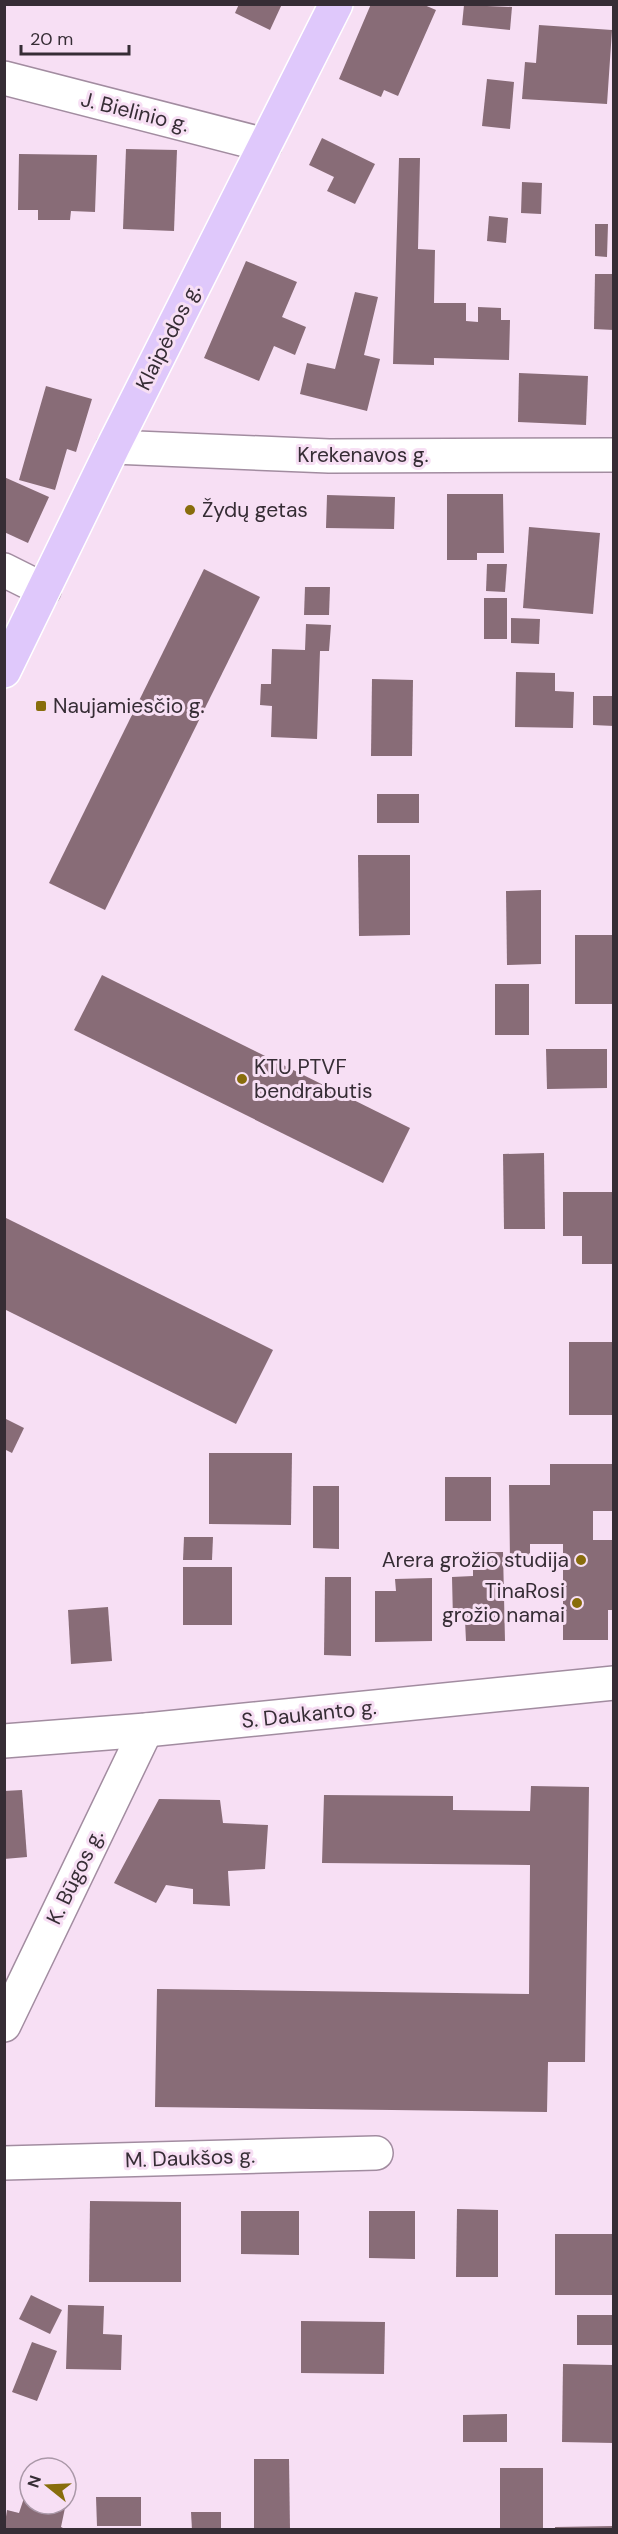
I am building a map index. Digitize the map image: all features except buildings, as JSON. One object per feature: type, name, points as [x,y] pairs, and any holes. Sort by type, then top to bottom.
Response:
[{"type":"highway","name":"Klaipėdos g.","points":[[4,671],[113,447],[336,4]]},
{"type":"street","name":"J. Bielinio g.","points":[[4,78],[265,145]]},
{"type":"street","name":"Krekenavos g.","points":[[113,447],[329,456],[614,454]]},
{"type":"street","points":[[4,570],[44,590]]},
{"type":"street","name":"S. Daukanto g.","points":[[4,1741],[146,1730],[614,1683]]},
{"type":"street","name":"K. Būgos g.","points":[[4,2025],[146,1730]]},
{"type":"street","name":"M. Daukšos g.","points":[[4,2163],[376,2153]]},
{"type":"place","name":"Žydų getas","points":[[190,510]]},
{"type":"place","name":"Naujamiesčio g.","points":[[41,706]]},
{"type":"place","name":"KTU PTVF bendrabutis","points":[[242,1079]]},
{"type":"place","name":"Arera grožio studija","points":[[581,1560]]},
{"type":"place","name":"TinaRosi grožio namai","points":[[577,1603]]}]
